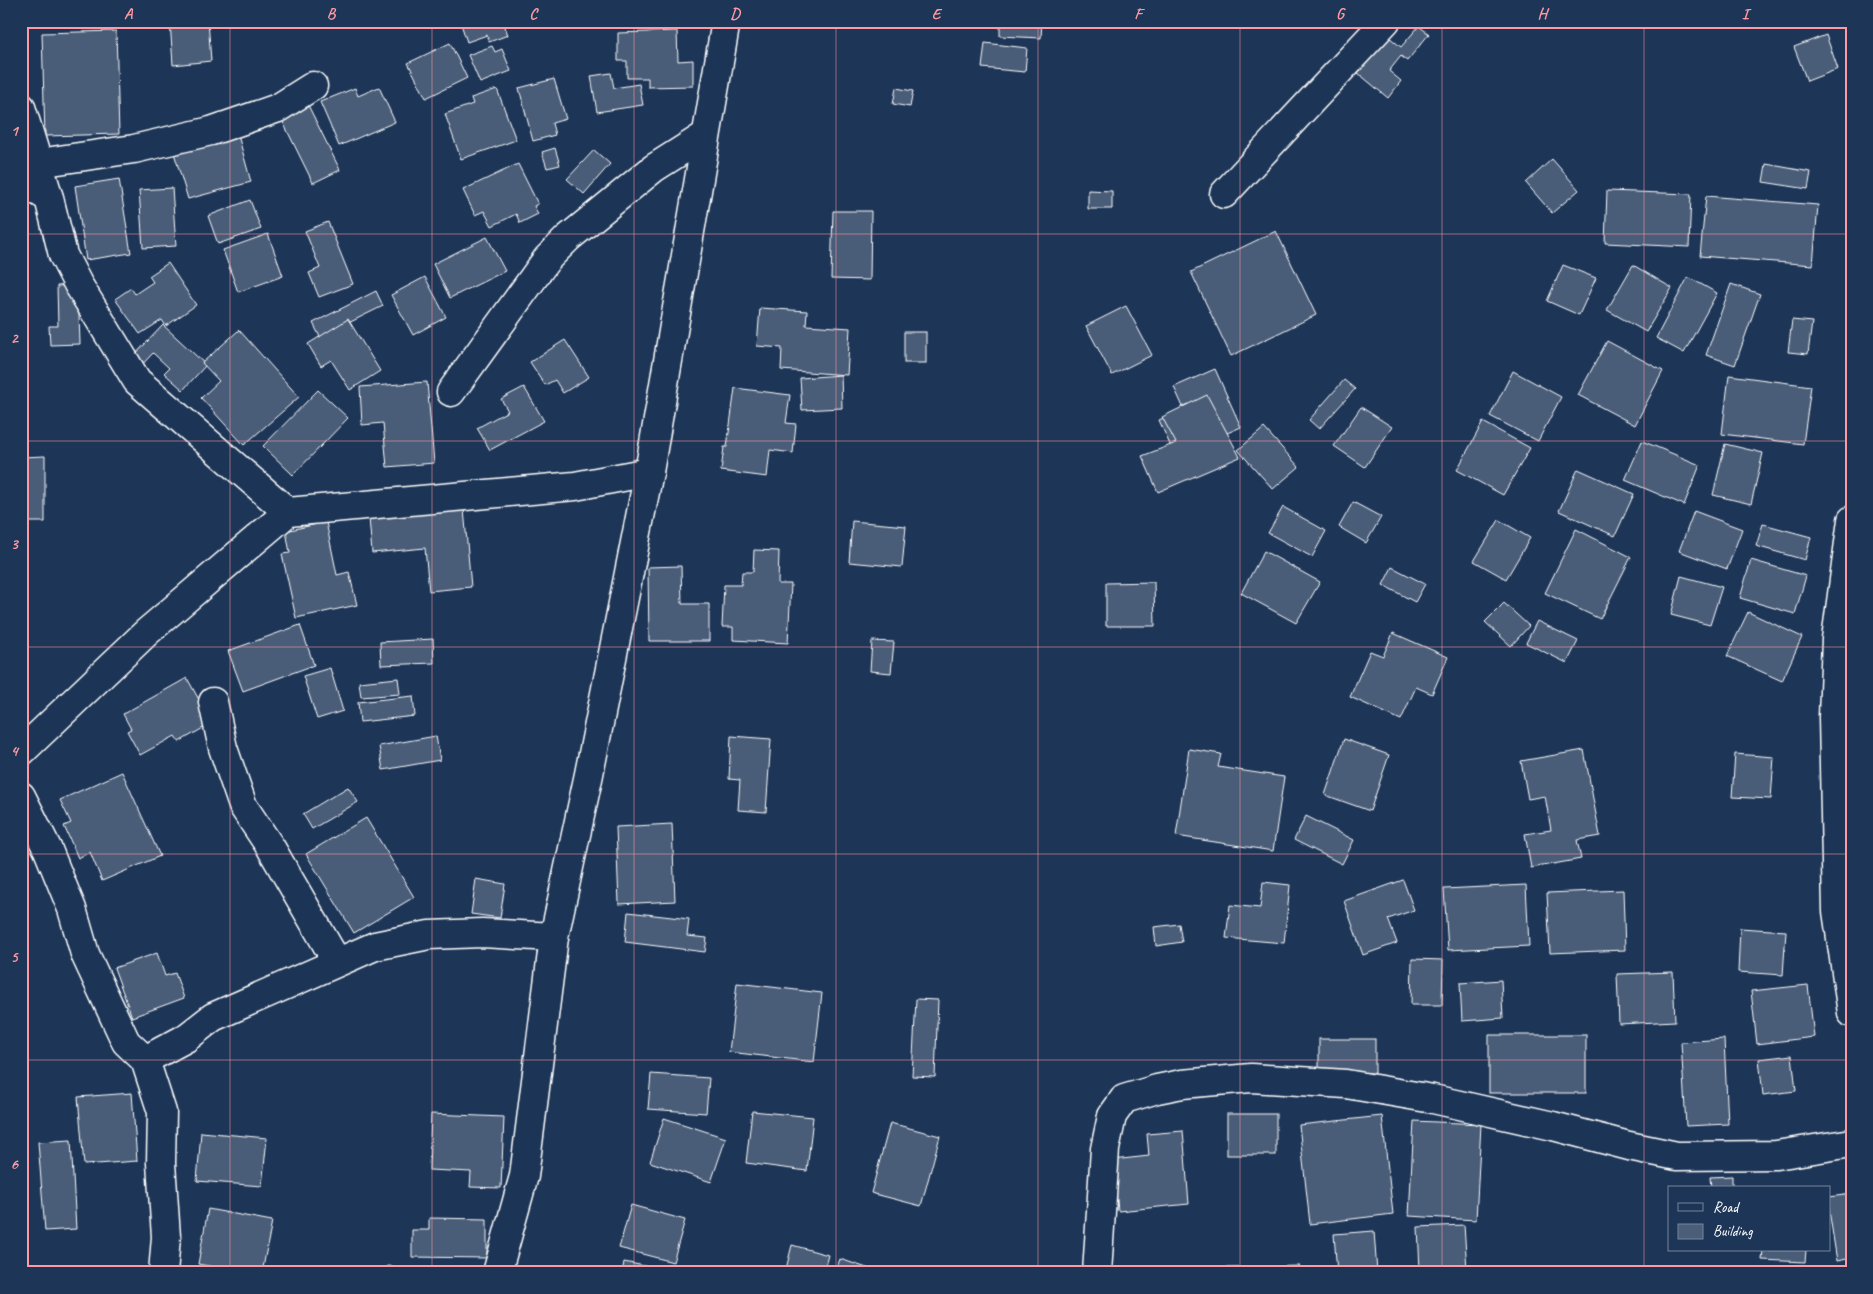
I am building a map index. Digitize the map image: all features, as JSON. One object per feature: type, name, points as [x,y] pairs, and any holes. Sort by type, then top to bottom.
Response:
[{"type":"street","points":[[497,1273],[524,1176],[554,937],[589,774],[649,472],[726,21]]},
{"type":"street","points":[[1224,194],[1386,21]]},
{"type":"street","points":[[30,172],[211,131],[278,108],[313,86]]},
{"type":"street","points":[[21,107],[30,172],[49,198],[63,255],[78,284],[138,381],[288,512]]},
{"type":"street","points":[[451,392],[547,259],[606,206],[654,168],[706,135]]},
{"type":"street","points":[[21,752],[148,632],[288,512],[575,486],[649,472]]},
{"type":"street","points":[[1852,520],[1836,640],[1833,717],[1837,911],[1852,1013]]},
{"type":"street","points":[[213,702],[223,748],[243,806],[271,848],[337,962]]},
{"type":"street","points":[[21,796],[48,850],[72,909],[85,954],[126,1042],[145,1060],[162,1112],[161,1163],[166,1237],[163,1273]]},
{"type":"street","points":[[145,1060],[186,1038],[213,1017],[374,946],[429,935],[482,932],[554,937]]},
{"type":"street","points":[[1098,1273],[1105,1149],[1112,1116],[1124,1099],[1182,1084],[1251,1078],[1346,1084],[1433,1099],[1677,1156],[1776,1155],[1852,1143]]},
{"type":"building","points":[[90,21],[110,21],[110,26],[90,24]]},
{"type":"building","points":[[170,21],[208,21],[211,61],[173,65]]},
{"type":"building","points":[[460,21],[503,21],[508,35],[489,42],[487,35],[467,42]]},
{"type":"building","points":[[1000,21],[1042,21],[1041,38],[1000,36]]},
{"type":"building","points":[[1419,26],[1429,34],[1407,61],[1401,56],[1389,71],[1401,81],[1388,98],[1358,73],[1388,36],[1401,47]]},
{"type":"building","points":[[116,31],[119,134],[45,136],[42,33]]},
{"type":"building","points":[[677,31],[678,61],[693,60],[693,86],[648,87],[648,78],[627,78],[627,61],[618,61],[618,33]]},
{"type":"building","points":[[1826,35],[1838,69],[1807,81],[1794,47]]},
{"type":"building","points":[[450,43],[467,78],[426,98],[408,63]]},
{"type":"building","points":[[985,43],[1027,48],[1025,72],[982,68]]},
{"type":"building","points":[[492,46],[495,52],[502,49],[511,71],[480,83],[468,55]]},
{"type":"building","points":[[611,73],[614,88],[639,84],[643,105],[597,112],[591,76]]},
{"type":"building","points":[[554,79],[566,119],[552,123],[555,135],[533,141],[519,88]]},
{"type":"building","points":[[379,87],[395,122],[339,146],[320,102],[355,88],[358,96]]},
{"type":"building","points":[[896,88],[913,91],[910,107],[893,104]]},
{"type":"building","points":[[497,89],[516,140],[461,159],[445,114],[473,104],[471,98]]},
{"type":"building","points":[[307,103],[340,170],[313,183],[280,116]]},
{"type":"building","points":[[238,135],[251,182],[188,199],[174,153]]},
{"type":"building","points":[[555,148],[560,165],[547,168],[542,152]]},
{"type":"building","points":[[594,150],[610,164],[584,194],[567,179]]},
{"type":"building","points":[[1552,159],[1579,190],[1552,213],[1526,183]]},
{"type":"building","points":[[518,164],[538,204],[534,206],[538,214],[520,223],[516,214],[492,226],[484,211],[475,215],[463,190]]},
{"type":"building","points":[[1766,164],[1811,172],[1808,189],[1763,182]]},
{"type":"building","points":[[119,179],[131,253],[86,260],[75,186]]},
{"type":"building","points":[[172,188],[176,246],[143,248],[139,190]]},
{"type":"building","points":[[1088,190],[1112,191],[1112,209],[1088,209]]},
{"type":"building","points":[[1607,191],[1691,194],[1689,247],[1605,243]]},
{"type":"building","points":[[1706,196],[1818,205],[1813,265],[1700,256]]},
{"type":"building","points":[[250,200],[261,229],[218,244],[208,216]]},
{"type":"building","points":[[833,211],[871,211],[870,280],[831,279]]},
{"type":"building","points":[[328,222],[353,284],[319,297],[309,273],[320,268],[305,231]]},
{"type":"building","points":[[1276,231],[1316,315],[1231,356],[1191,272]]},
{"type":"building","points":[[268,234],[283,276],[238,292],[223,250]]},
{"type":"building","points":[[487,237],[505,271],[450,298],[433,264]]},
{"type":"building","points":[[168,263],[196,305],[166,326],[162,320],[140,334],[115,299],[131,288],[135,294],[153,282],[149,276]]},
{"type":"building","points":[[1563,265],[1596,278],[1579,315],[1547,301]]},
{"type":"building","points":[[1633,265],[1672,288],[1646,332],[1607,310]]},
{"type":"building","points":[[425,277],[446,317],[413,335],[391,295]]},
{"type":"building","points":[[1688,277],[1717,293],[1684,353],[1656,338]]},
{"type":"building","points":[[1731,284],[1760,294],[1735,365],[1706,355]]},
{"type":"building","points":[[78,285],[80,344],[50,345],[49,326],[58,326],[57,286]]},
{"type":"building","points":[[376,291],[383,306],[320,337],[313,323]]},
{"type":"building","points":[[1126,306],[1152,355],[1112,375],[1086,326]]},
{"type":"building","points":[[760,308],[807,311],[806,325],[850,328],[847,375],[781,370],[782,348],[757,346]]},
{"type":"building","points":[[348,319],[380,371],[350,390],[331,360],[321,366],[308,344]]},
{"type":"building","points":[[1792,320],[1812,322],[1808,354],[1788,352]]},
{"type":"building","points":[[163,325],[206,365],[183,390],[164,373],[169,368],[153,353],[138,369],[129,361]]},
{"type":"building","points":[[239,330],[299,397],[244,445],[201,398],[219,381],[202,363]]},
{"type":"building","points":[[904,332],[926,332],[926,363],[904,363]]},
{"type":"building","points":[[565,340],[589,377],[563,393],[555,380],[545,385],[530,362]]},
{"type":"building","points":[[1607,341],[1663,371],[1635,425],[1578,395]]},
{"type":"building","points":[[1215,369],[1241,427],[1175,456],[1159,420],[1184,409],[1174,387]]},
{"type":"building","points":[[1513,371],[1561,397],[1538,441],[1490,416]]},
{"type":"building","points":[[841,375],[842,408],[802,410],[800,378]]},
{"type":"building","points":[[1729,375],[1811,386],[1803,444],[1722,434]]},
{"type":"building","points":[[1344,380],[1355,389],[1319,429],[1309,420]]},
{"type":"building","points":[[427,382],[434,463],[387,467],[383,423],[362,425],[360,387]]},
{"type":"building","points":[[524,387],[544,421],[490,450],[477,428],[508,411],[501,399]]},
{"type":"building","points":[[735,388],[790,395],[786,423],[796,424],[793,453],[770,450],[767,477],[721,471],[724,447],[727,447]]},
{"type":"building","points":[[318,390],[348,418],[293,475],[263,446]]},
{"type":"building","points":[[1207,395],[1240,457],[1158,492],[1142,456],[1176,443],[1162,417]]},
{"type":"building","points":[[1361,407],[1392,427],[1365,467],[1334,446]]},
{"type":"building","points":[[1483,422],[1530,448],[1503,495],[1457,470]]},
{"type":"building","points":[[1264,428],[1299,467],[1273,489],[1238,450]]},
{"type":"building","points":[[1642,441],[1700,465],[1684,505],[1625,480]]},
{"type":"building","points":[[1725,444],[1763,453],[1751,504],[1713,495]]},
{"type":"building","points":[[45,456],[45,522],[23,522],[22,457]]},
{"type":"building","points":[[1578,469],[1634,494],[1615,536],[1559,511]]},
{"type":"building","points":[[1353,502],[1381,517],[1366,543],[1339,527]]},
{"type":"building","points":[[1283,507],[1326,531],[1312,557],[1268,533]]},
{"type":"building","points":[[464,509],[471,587],[429,591],[425,548],[372,553],[369,518]]},
{"type":"building","points":[[1694,511],[1742,529],[1727,569],[1679,551]]},
{"type":"building","points":[[1499,520],[1530,538],[1506,579],[1474,561]]},
{"type":"building","points":[[852,521],[906,526],[902,567],[849,562]]},
{"type":"building","points":[[326,522],[337,575],[349,572],[357,605],[296,618],[282,554],[290,553],[286,531]]},
{"type":"building","points":[[1763,524],[1811,537],[1805,560],[1756,546]]},
{"type":"building","points":[[1576,529],[1631,557],[1600,619],[1545,593]]},
{"type":"building","points":[[754,550],[779,551],[778,584],[791,584],[788,643],[733,640],[733,627],[722,627],[724,585],[741,585],[742,572],[753,572]]},
{"type":"building","points":[[1264,551],[1320,582],[1296,623],[1241,593]]},
{"type":"building","points":[[1751,560],[1806,576],[1795,614],[1740,598]]},
{"type":"building","points":[[681,566],[682,604],[709,604],[709,641],[649,641],[648,567]]},
{"type":"building","points":[[1392,567],[1425,584],[1415,602],[1383,585]]},
{"type":"building","points":[[1681,576],[1722,587],[1710,625],[1671,615]]},
{"type":"building","points":[[1154,582],[1155,626],[1106,626],[1106,583]]},
{"type":"building","points":[[1504,603],[1529,626],[1511,646],[1485,622]]},
{"type":"building","points":[[1748,612],[1802,637],[1782,681],[1727,656]]},
{"type":"building","points":[[1537,621],[1578,641],[1567,663],[1526,643]]},
{"type":"building","points":[[300,625],[314,665],[243,691],[228,651]]},
{"type":"building","points":[[1393,633],[1448,657],[1432,694],[1416,687],[1401,720],[1350,697],[1370,651],[1383,656]]},
{"type":"building","points":[[433,639],[434,663],[381,665],[380,642]]},
{"type":"building","points":[[872,641],[894,642],[891,673],[870,671]]},
{"type":"building","points":[[330,668],[343,711],[317,719],[303,676]]},
{"type":"building","points":[[187,678],[212,723],[179,742],[175,736],[140,755],[127,731],[131,729],[123,714]]},
{"type":"building","points":[[398,678],[400,694],[361,697],[359,682]]},
{"type":"building","points":[[413,696],[415,716],[360,722],[358,702]]},
{"type":"building","points":[[436,736],[440,760],[383,770],[379,746]]},
{"type":"building","points":[[731,736],[771,739],[766,812],[738,810],[740,780],[729,779]]},
{"type":"building","points":[[1344,739],[1389,755],[1370,811],[1325,795]]},
{"type":"building","points":[[1189,749],[1221,754],[1218,767],[1284,777],[1273,851],[1176,836]]},
{"type":"building","points":[[1584,750],[1600,836],[1577,840],[1581,859],[1531,868],[1525,834],[1551,830],[1545,796],[1528,799],[1521,761]]},
{"type":"building","points":[[1735,754],[1774,757],[1771,799],[1732,797]]},
{"type":"building","points":[[122,772],[160,856],[102,881],[90,852],[78,858],[64,826],[71,823],[60,800]]},
{"type":"building","points":[[348,787],[358,802],[312,829],[303,814]]},
{"type":"building","points":[[1306,816],[1354,840],[1342,864],[1294,840]]},
{"type":"building","points":[[366,818],[414,897],[354,933],[306,854]]},
{"type":"building","points":[[672,824],[675,901],[619,904],[616,827]]},
{"type":"building","points":[[476,879],[505,884],[500,918],[471,914]]},
{"type":"building","points":[[1403,880],[1414,910],[1388,919],[1397,943],[1363,955],[1344,901]]},
{"type":"building","points":[[1263,882],[1290,885],[1284,943],[1226,938],[1230,905],[1260,908]]},
{"type":"building","points":[[1526,885],[1529,946],[1448,950],[1444,889]]},
{"type":"building","points":[[1623,890],[1625,950],[1550,953],[1547,893]]},
{"type":"building","points":[[628,912],[689,919],[687,936],[707,938],[705,952],[625,942]]},
{"type":"building","points":[[1179,924],[1182,942],[1156,946],[1154,927]]},
{"type":"building","points":[[1740,928],[1786,931],[1783,975],[1738,972]]},
{"type":"building","points":[[157,953],[165,976],[175,973],[184,998],[132,1017],[114,968]]},
{"type":"building","points":[[1412,959],[1443,960],[1442,1005],[1411,1005]]},
{"type":"building","points":[[1673,972],[1675,1021],[1619,1024],[1617,974]]},
{"type":"building","points":[[1501,980],[1503,1018],[1462,1021],[1460,983]]},
{"type":"building","points":[[737,983],[822,993],[814,1062],[729,1052]]},
{"type":"building","points":[[1808,985],[1814,1037],[1757,1044],[1751,991]]},
{"type":"building","points":[[916,999],[938,1000],[935,1077],[912,1076]]},
{"type":"building","points":[[1489,1035],[1586,1035],[1586,1093],[1489,1093]]},
{"type":"building","points":[[1319,1039],[1375,1039],[1375,1073],[1319,1073]]},
{"type":"building","points":[[1724,1039],[1728,1124],[1686,1126],[1681,1042]]},
{"type":"building","points":[[1792,1055],[1796,1091],[1763,1095],[1759,1059]]},
{"type":"building","points":[[651,1074],[709,1078],[706,1113],[648,1109]]},
{"type":"building","points":[[132,1093],[137,1161],[84,1165],[78,1097]]},
{"type":"building","points":[[752,1111],[813,1117],[807,1171],[746,1163]]},
{"type":"building","points":[[431,1114],[504,1117],[501,1188],[470,1187],[471,1172],[429,1170]]},
{"type":"building","points":[[1227,1114],[1276,1114],[1276,1155],[1227,1155]]},
{"type":"building","points":[[1382,1116],[1393,1214],[1310,1224],[1299,1125]]},
{"type":"building","points":[[664,1118],[726,1138],[711,1182],[650,1162]]},
{"type":"building","points":[[1414,1121],[1481,1124],[1476,1220],[1409,1216]]},
{"type":"building","points":[[890,1123],[940,1136],[921,1206],[871,1193]]},
{"type":"building","points":[[1183,1131],[1189,1204],[1118,1211],[1113,1160],[1149,1156],[1147,1134]]},
{"type":"building","points":[[201,1132],[267,1138],[262,1186],[197,1181]]},
{"type":"building","points":[[71,1140],[76,1229],[45,1231],[38,1142]]},
{"type":"building","points":[[1732,1176],[1732,1186],[1711,1186],[1710,1177]]},
{"type":"building","points":[[1852,1194],[1852,1258],[1837,1261],[1830,1216],[1830,1197]]},
{"type":"building","points":[[631,1205],[685,1220],[673,1262],[619,1248]]},
{"type":"building","points":[[208,1209],[272,1221],[262,1273],[246,1273],[198,1264]]},
{"type":"building","points":[[429,1218],[487,1219],[487,1258],[412,1257],[412,1230],[429,1230]]},
{"type":"building","points":[[1464,1225],[1467,1269],[1420,1271],[1418,1227]]},
{"type":"building","points":[[1374,1231],[1377,1273],[1337,1273],[1334,1234]]},
{"type":"building","points":[[792,1245],[828,1255],[823,1273],[785,1273]]},
{"type":"building","points":[[1763,1252],[1806,1252],[1805,1262],[1762,1260]]},
{"type":"building","points":[[840,1259],[870,1269],[869,1273],[835,1273]]},
{"type":"building","points":[[624,1262],[660,1269],[659,1273],[622,1273]]},
{"type":"building","points":[[387,1266],[427,1270],[426,1273],[386,1273]]},
{"type":"building","points":[[1300,1266],[1300,1273],[1222,1273],[1222,1268]]}]
